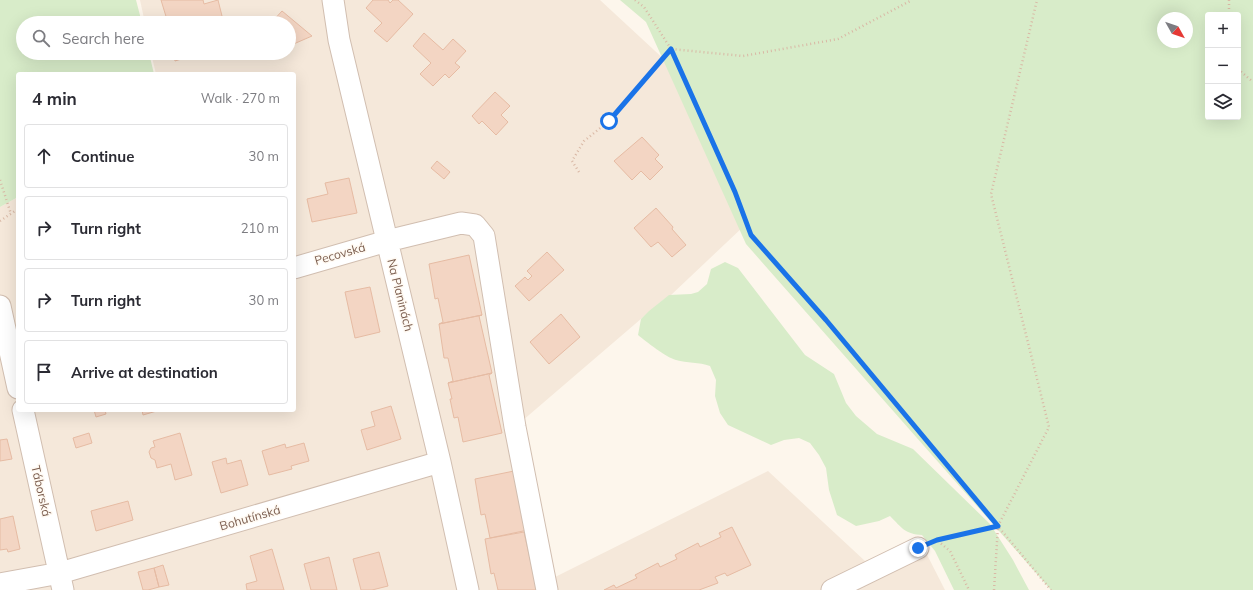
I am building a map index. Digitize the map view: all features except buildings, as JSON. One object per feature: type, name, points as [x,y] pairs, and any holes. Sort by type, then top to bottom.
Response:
[{"type":"street","name":"Na Planinách","points":[[333,0],[339,40],[440,462],[468,590]]},
{"type":"street","name":"Pecovská","points":[[296,267],[387,241],[461,222],[475,225],[484,236],[515,427],[547,590]]},
{"type":"street","points":[[0,306],[16,379]]},
{"type":"street","name":"Táborská","points":[[23,412],[61,581]]},
{"type":"street","name":"Bohutínská","points":[[61,581],[440,462]]},
{"type":"street","points":[[832,590],[918,548]]},
{"type":"street","points":[[0,584],[61,581]]},
{"type":"path","points":[[635,0],[644,7],[671,49],[735,192],[751,235],[826,320],[1051,590]]},
{"type":"path","points":[[671,49],[743,56],[838,39],[912,0]]},
{"type":"path","points":[[994,590],[998,526],[1049,427],[991,194],[1038,0]]},
{"type":"path","points":[[1229,0],[1230,12]]},
{"type":"path","points":[[579,172],[572,161],[584,141],[609,121],[671,49]]},
{"type":"path","points":[[1241,72],[1253,82]]},
{"type":"path","points":[[0,180],[11,214]]},
{"type":"path","points":[[0,221],[16,210]]},
{"type":"path","points":[[918,548],[937,540],[998,526]]},
{"type":"path","points":[[937,540],[950,551],[969,590]]},
{"type":"shaded area","points":[[140,0],[600,0],[681,75],[744,226],[671,295],[663,300],[515,427],[547,581],[768,471],[865,561],[920,541],[945,590],[0,590],[0,207],[16,198],[16,412],[296,412],[296,72],[156,72],[153,60],[296,60],[296,16],[143,16]]},
{"type":"green space","points":[[0,0],[136,0],[140,16],[16,16],[16,60],[151,60],[154,72],[16,72],[16,198],[0,207]]},
{"type":"green space","points":[[620,0],[1253,0],[1253,590],[1051,590],[746,244],[646,22]]},
{"type":"green space","points":[[725,262],[738,268],[805,355],[834,374],[846,403],[856,416],[877,434],[913,449],[990,524],[1013,560],[1029,590],[954,590],[935,551],[922,535],[908,532],[890,516],[879,521],[856,526],[837,515],[829,490],[826,468],[810,443],[799,438],[784,440],[771,445],[728,425],[720,413],[715,396],[716,380],[710,366],[680,361],[667,356],[638,335],[641,319],[649,311],[669,295],[691,294],[698,292],[707,284],[711,269]]},
{"type":"route","points":[[609,121],[671,49],[735,192],[751,235],[826,320],[998,526],[937,540],[918,548]]}]
